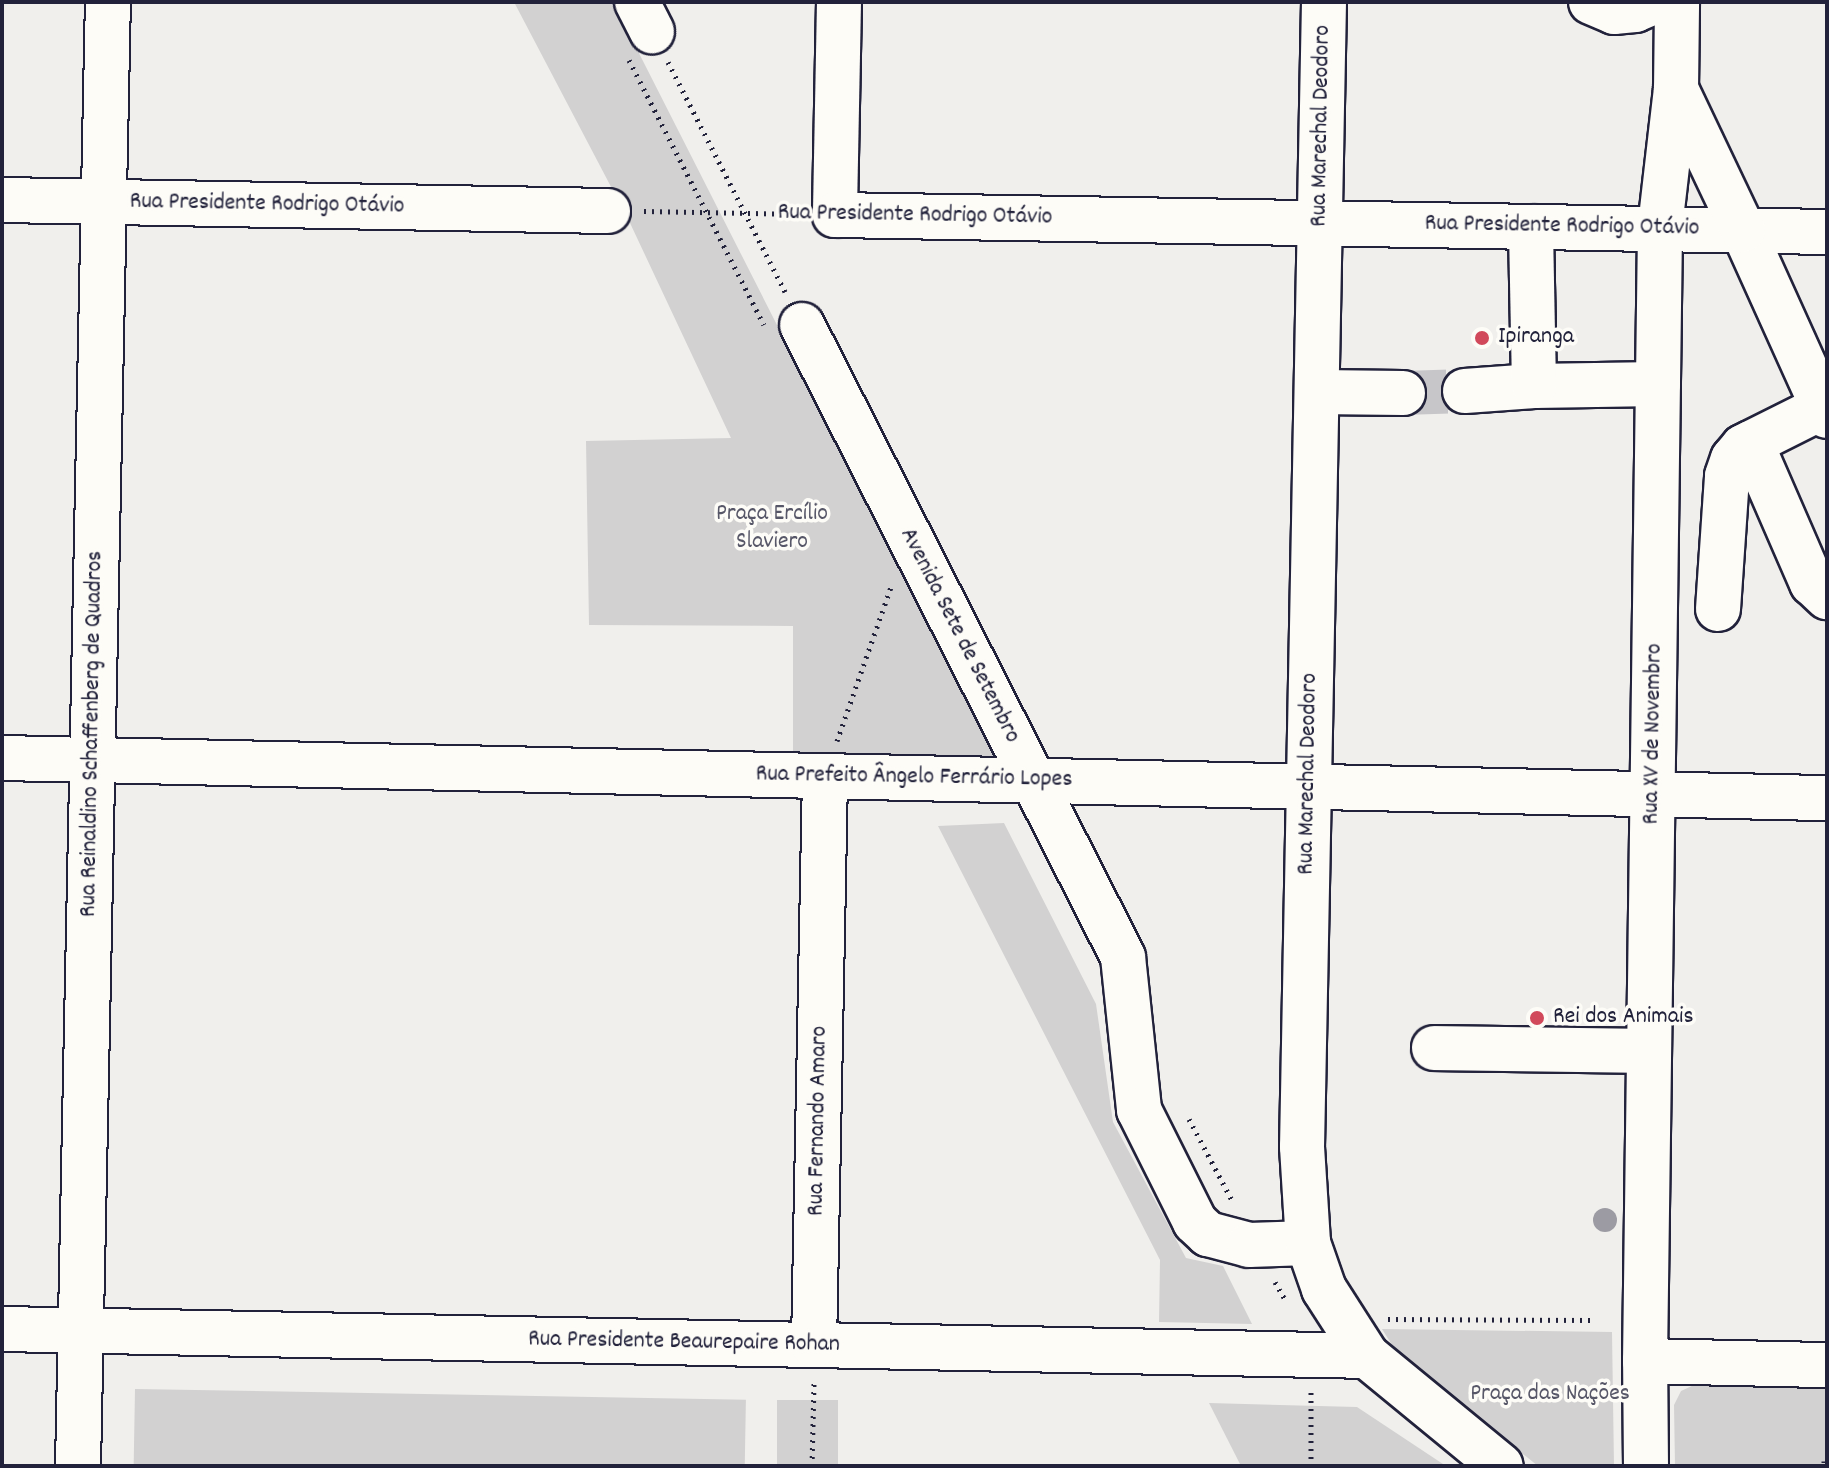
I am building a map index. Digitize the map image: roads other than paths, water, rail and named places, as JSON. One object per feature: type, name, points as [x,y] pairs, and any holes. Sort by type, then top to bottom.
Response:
[{"type":"street","name":"Rua Reinaldino Schaffenberg de Quadros","points":[[78,1466],[108,2]]},
{"type":"street","name":"Rua Presidente Rodrigo Otávio","points":[[839,2],[835,215],[1827,232]]},
{"type":"street","name":"Rua Marechal Deodoro","points":[[1324,2],[1302,1147],[1308,1243],[1324,1289],[1367,1356],[1501,1466]]},
{"type":"street","points":[[1591,2],[1614,12],[1635,10],[1654,2]]},
{"type":"street","name":"Rua XV de Novembro","points":[[1646,1466],[1660,227],[1676,89],[1677,2]]},
{"type":"street","points":[[1676,89],[1825,411],[1751,443],[1733,459],[1727,476],[1718,609]]},
{"type":"street","name":"Rua Presidente Rodrigo Otávio","points":[[2,200],[608,211]]},
{"type":"street","points":[[1531,227],[1534,386]]},
{"type":"street","name":"Avenida Sete de Setembro","points":[[802,325],[1123,957],[1139,1110],[1195,1222],[1208,1234],[1249,1245],[1308,1243]]},
{"type":"street","points":[[1465,391],[1534,386],[1658,384]]},
{"type":"street","points":[[1317,392],[1403,393]]},
{"type":"street","points":[[1751,443],[1812,583],[1827,597]]},
{"type":"street","name":"Rua Prefeito Ângelo Ferrário Lopes","points":[[2,758],[1827,798]]},
{"type":"street","name":"Rua Fernando Amaro","points":[[814,1345],[825,776]]},
{"type":"street","points":[[1434,1048],[1649,1051]]},
{"type":"street","name":"Rua Presidente Beaurepaire Rohan","points":[[2,1329],[1367,1356]]},
{"type":"street","points":[[1645,1361],[1827,1365]]},
{"type":"tunnel","points":[[1403,393],[1465,391]]},
{"type":"place","name":"Ipiranga","points":[[1482,338]]},
{"type":"place","name":"Rei dos Animais","points":[[1537,1018]]},
{"type":"park label","name":"Praça Ercílio Slaviero","points":[[772,529]]},
{"type":"park label","name":"Praça das Nações","points":[[1550,1395]]}]
